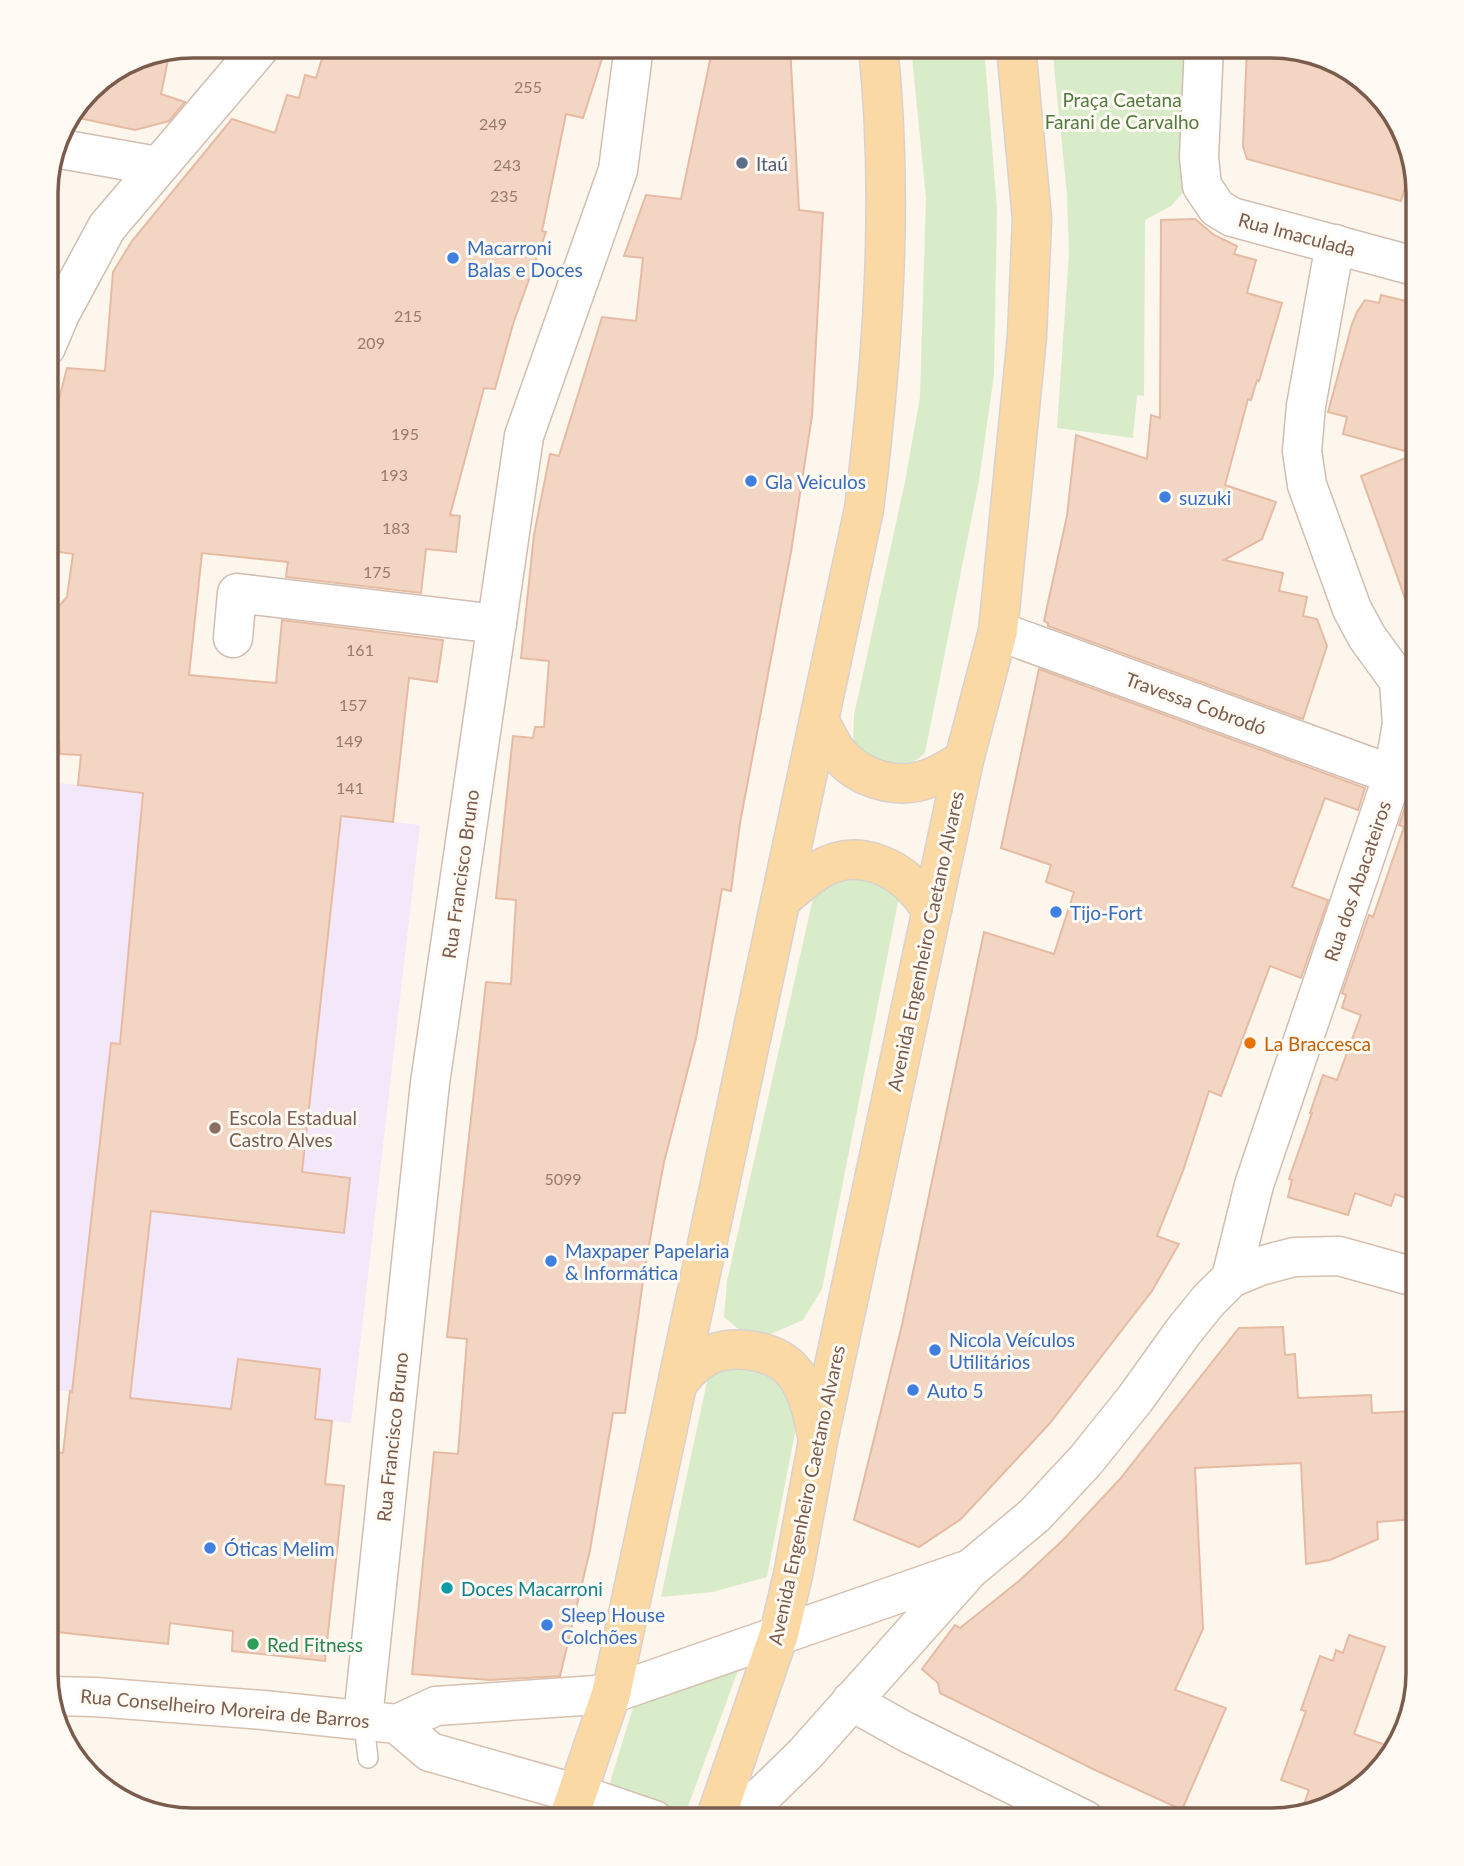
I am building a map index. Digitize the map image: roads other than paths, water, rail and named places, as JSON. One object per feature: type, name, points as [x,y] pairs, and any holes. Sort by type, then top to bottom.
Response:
[{"type":"main road","points":[[573,1807],[611,1694],[864,509],[878,396],[886,151],[879,58]]},
{"type":"main road","name":"Avenida Engenheiro Caetano Alvares","points":[[719,1808],[779,1634],[793,1575],[818,1441],[964,760],[998,631],[1027,335],[1032,219],[1017,58]]},
{"type":"main road","points":[[820,722],[836,750],[851,766],[877,781],[906,785],[931,778],[964,760]]},
{"type":"main road","points":[[781,900],[822,867],[842,860],[861,858],[892,869],[915,886],[932,910]]},
{"type":"main road","points":[[678,1383],[698,1361],[724,1349],[737,1348],[777,1358],[790,1367],[801,1382],[811,1405],[818,1441]]},
{"type":"street","points":[[58,319],[107,227],[251,58]]},
{"type":"street","name":"Rua Francisco Bruno","points":[[380,1721],[430,1083],[524,436],[618,170],[632,58]]},
{"type":"street","name":"Rua Imaculada","points":[[1203,58],[1199,158],[1202,187],[1217,208],[1231,217],[1406,263]]},
{"type":"street","points":[[65,150],[157,166]]},
{"type":"street","name":"Rua dos Abacateiros","points":[[1335,244],[1306,406],[1302,451],[1307,485],[1352,609],[1367,637],[1406,681]]},
{"type":"street","points":[[233,638],[237,593],[497,624]]},
{"type":"street","name":"Travessa Cobrodó","points":[[998,631],[1393,775]]},
{"type":"street","name":"Rua dos Abacateiros","points":[[1231,1278],[1254,1185],[1393,775],[1406,701]]},
{"type":"street","name":"Rua Conselheiro Moreira de Barros","points":[[746,1808],[805,1754],[969,1570],[1035,1515],[1086,1460],[1135,1399],[1183,1332],[1231,1278],[1294,1257],[1339,1256],[1406,1274]]},
{"type":"street","name":"Rua Conselheiro Moreira de Barros","points":[[60,1696],[380,1721],[436,1706],[611,1694],[969,1570]]},
{"type":"street","points":[[850,1701],[1059,1808]]},
{"type":"street","name":"Rua Conselheiro Moreira de Barros","points":[[380,1721],[430,1752],[573,1807]]},
{"type":"lane","points":[[368,1758],[380,1721]]},
{"type":"place","name":"Itaú","points":[[742,163]]},
{"type":"place","name":"Macarroni Balas e Doces","points":[[453,258]]},
{"type":"place","name":"Gla Veiculos","points":[[751,481]]},
{"type":"place","name":"suzuki","points":[[1165,497]]},
{"type":"place","name":"Tijo-Fort","points":[[1056,912]]},
{"type":"place","name":"La Braccesca","points":[[1250,1043]]},
{"type":"place","name":"Escola Estadual Castro Alves","points":[[215,1128]]},
{"type":"place","name":"Maxpaper Papelaria & Informática","points":[[551,1261]]},
{"type":"place","name":"Nicola Veículos Utilitários","points":[[935,1350]]},
{"type":"place","name":"Auto 5","points":[[913,1390]]},
{"type":"place","name":"Óticas Melim","points":[[210,1548]]},
{"type":"place","name":"Doces Macarroni","points":[[447,1588]]},
{"type":"place","name":"Sleep House Colchões","points":[[547,1625]]},
{"type":"place","name":"Red Fitness","points":[[253,1644]]},
{"type":"park label","name":"Praça Caetana Farani de Carvalho","points":[[1122,110]]}]
